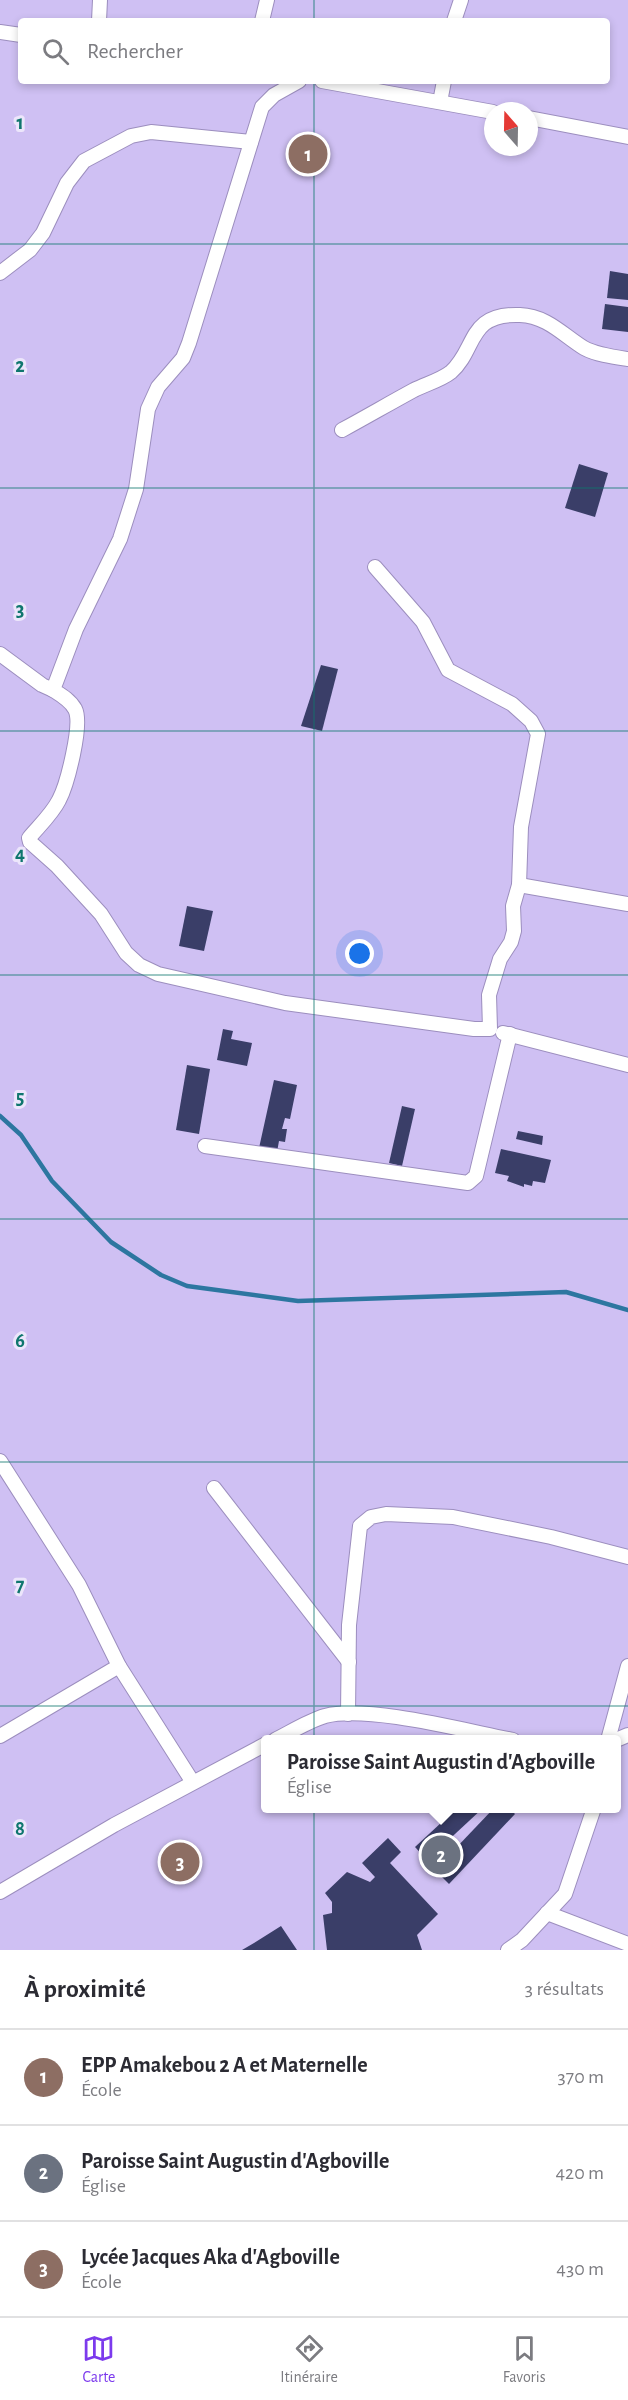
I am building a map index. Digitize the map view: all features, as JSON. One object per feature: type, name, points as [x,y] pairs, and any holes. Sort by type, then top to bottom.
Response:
[{"type":"street","points":[[99,18],[100,0]]},
{"type":"street","points":[[263,18],[267,0]]},
{"type":"street","points":[[455,18],[461,0]]},
{"type":"street","points":[[0,32],[18,35]]},
{"type":"street","points":[[53,690],[76,629],[120,539],[136,489],[148,409],[158,387],[183,358],[189,344],[262,107],[267,101],[294,84]]},
{"type":"street","points":[[339,84],[484,110]]},
{"type":"street","points":[[440,102],[443,84]]},
{"type":"street","points":[[538,120],[628,137]]},
{"type":"street","points":[[0,273],[30,250],[43,233],[67,183],[84,161],[130,136],[152,132],[251,142]]},
{"type":"street","points":[[342,430],[452,371],[471,339],[483,325],[500,317],[520,315],[539,318],[563,330],[585,348],[610,357],[628,359]]},
{"type":"street","points":[[375,567],[423,622],[448,670],[512,704],[531,721],[538,734],[521,827],[519,885],[513,906],[514,931],[511,942],[500,959],[489,995],[490,1029]]},
{"type":"street","points":[[0,654],[42,685],[53,690],[75,709],[76,736],[58,802],[30,838],[30,842],[52,861],[100,914],[126,953],[139,965],[158,975],[285,1003],[474,1029],[490,1029],[628,1065]]},
{"type":"street","points":[[519,885],[628,904]]},
{"type":"street","points":[[205,1146],[468,1183],[476,1176],[510,1034]]},
{"type":"street","points":[[0,1461],[79,1585],[119,1666],[192,1781]]},
{"type":"street","points":[[214,1488],[349,1662]]},
{"type":"street","points":[[348,1714],[349,1625],[360,1526],[371,1517],[386,1514],[453,1517],[551,1537],[628,1557]]},
{"type":"street","points":[[0,1737],[119,1666]]},
{"type":"street","points":[[609,1735],[628,1666]]},
{"type":"street","points":[[286,1735],[326,1716],[348,1714],[387,1716],[487,1735]]},
{"type":"street","points":[[0,1893],[192,1781],[261,1746]]},
{"type":"street","points":[[508,1950],[522,1940],[566,1893],[593,1813]]},
{"type":"street","points":[[548,1913],[628,1944]]},
{"type":"building","points":[[610,271],[628,274],[628,300],[607,298]]},
{"type":"building","points":[[605,304],[628,307],[628,332],[602,329]]},
{"type":"building","points":[[579,464],[608,473],[595,517],[565,508]]},
{"type":"building","points":[[321,665],[338,669],[322,731],[301,726]]},
{"type":"building","points":[[187,906],[213,911],[204,951],[179,946]]},
{"type":"building","points":[[223,1029],[233,1031],[231,1039],[252,1043],[247,1066],[217,1060]]},
{"type":"building","points":[[187,1065],[210,1069],[199,1134],[176,1130]]},
{"type":"building","points":[[274,1080],[297,1085],[290,1119],[285,1118],[282,1129],[287,1129],[285,1142],[279,1141],[277,1152],[259,1148]]},
{"type":"building","points":[[402,1106],[415,1109],[402,1166],[389,1163]]},
{"type":"building","points":[[518,1131],[543,1136],[542,1145],[516,1139]]},
{"type":"building","points":[[501,1149],[551,1160],[545,1183],[533,1181],[532,1186],[524,1184],[524,1187],[507,1181],[509,1176],[495,1173]]},
{"type":"building","points":[[452,1813],[478,1813],[427,1860],[415,1847]]},
{"type":"building","points":[[489,1813],[515,1814],[449,1884],[435,1870]]},
{"type":"building","points":[[388,1838],[401,1852],[390,1863],[438,1914],[417,1935],[422,1950],[327,1950],[323,1915],[332,1913],[332,1902],[325,1893],[347,1872],[370,1882],[375,1877],[362,1863]]},
{"type":"building","points":[[281,1926],[297,1950],[242,1950],[254,1943]]},
{"type":"waterway","points":[[0,1116],[21,1135],[52,1181],[111,1242],[161,1275],[187,1286],[298,1301],[566,1292],[628,1310]]},
{"type":"place","name":"EPP Amakebou 2 A et Maternelle","points":[[308,154]]},
{"type":"place","name":"Paroisse Saint Augustin d'Agboville","points":[[441,1855]]},
{"type":"place","name":"Lycée Jacques Aka d'Agboville","points":[[180,1862]]}]
